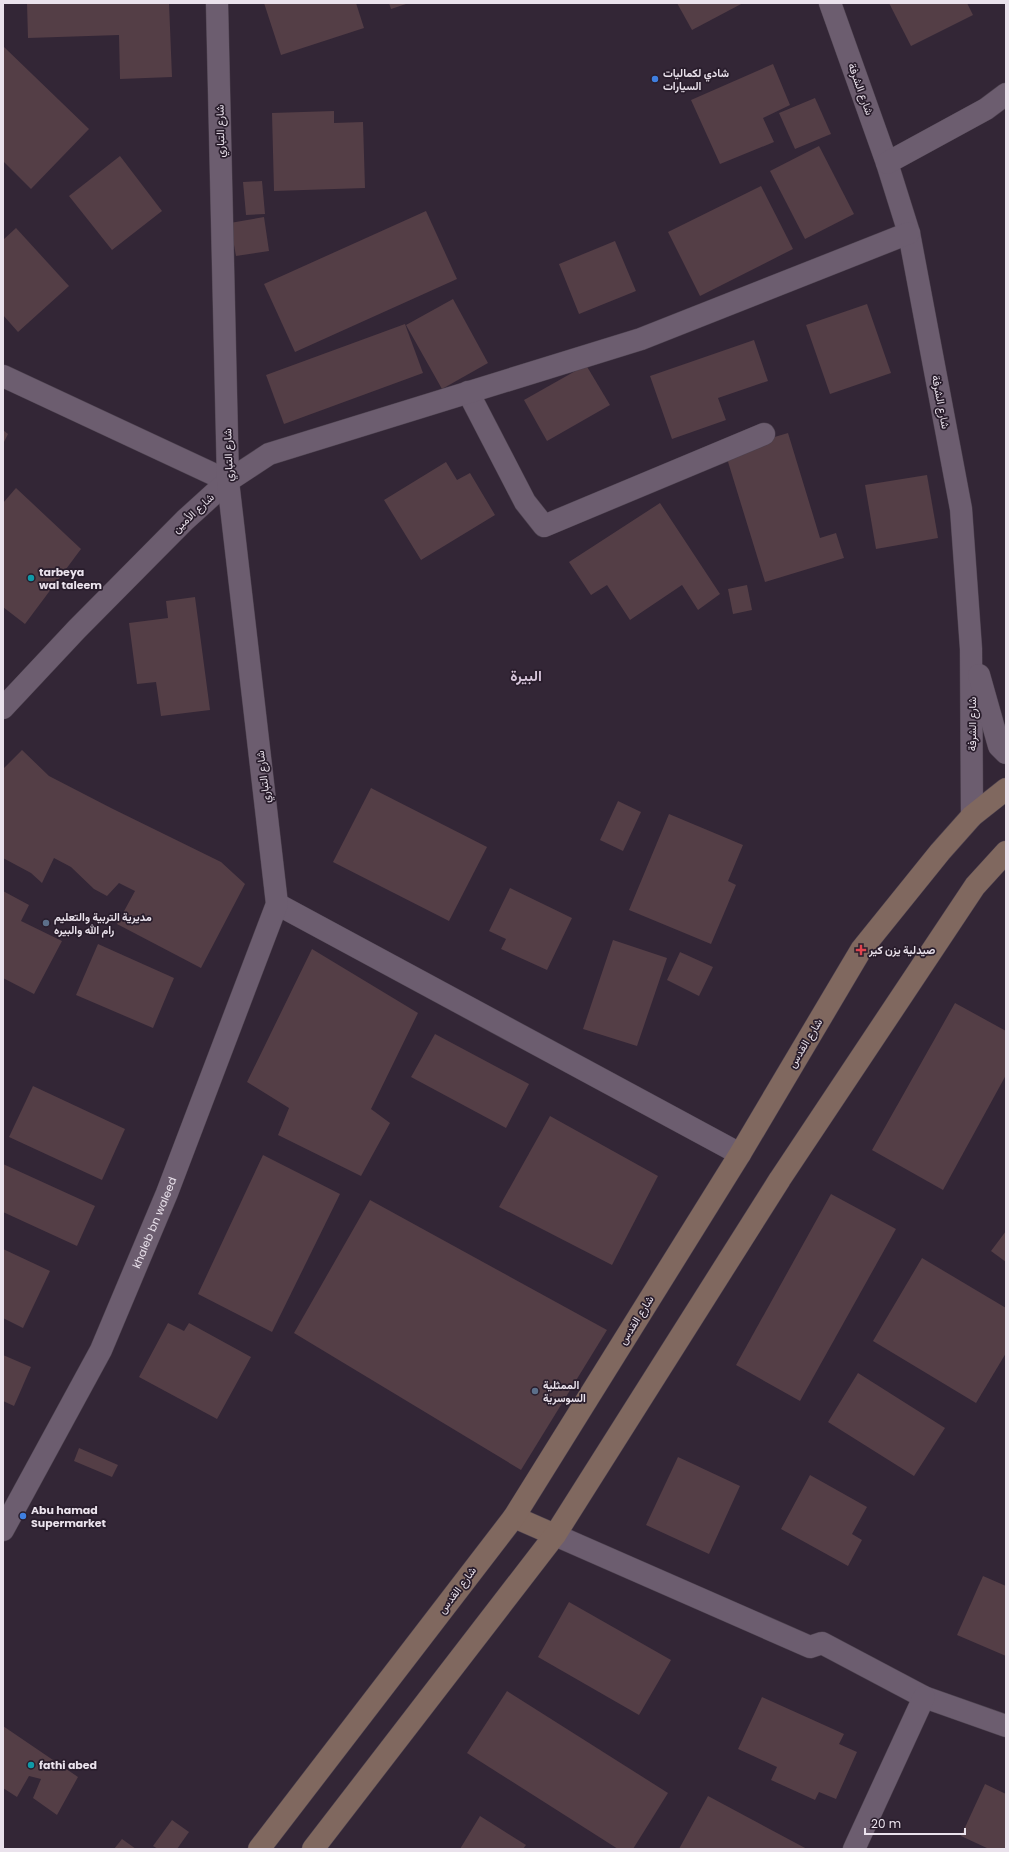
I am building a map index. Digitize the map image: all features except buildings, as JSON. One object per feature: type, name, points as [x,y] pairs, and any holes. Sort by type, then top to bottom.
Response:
[{"type":"main road","name":"شارع القدس","points":[[259,1849],[514,1517],[740,1154],[861,950],[940,852],[972,816],[1006,789]]},
{"type":"main road","points":[[313,1849],[555,1535],[789,1165],[975,886],[1006,852]]},
{"type":"main road","points":[[514,1517],[555,1535]]},
{"type":"street","name":"شارع التباري","points":[[217,3],[228,481],[277,904]]},
{"type":"street","name":"شارع الشرفة","points":[[830,3],[887,163],[909,233],[961,509],[971,648],[972,816]]},
{"type":"street","points":[[887,163],[986,109],[1006,94]]},
{"type":"street","name":"شارع الأمين","points":[[3,708],[77,628],[185,520],[228,481],[269,454],[640,339],[909,233]]},
{"type":"street","points":[[3,376],[228,481]]},
{"type":"street","points":[[468,392],[525,502],[544,526],[764,434]]},
{"type":"street","points":[[971,648],[999,746],[1006,753]]},
{"type":"street","points":[[277,904],[740,1154]]},
{"type":"street","name":"khaleb bn waleed","points":[[3,1530],[101,1350],[167,1193],[277,904]]},
{"type":"street","points":[[555,1535],[810,1647],[822,1643],[924,1698],[1006,1726]]},
{"type":"street","points":[[854,1849],[924,1698]]},
{"type":"place","name":"شادي لكماليات السيارات","points":[[655,79]]},
{"type":"place","name":"tarbeya wal taleem","points":[[31,578]]},
{"type":"place","name":"مديرية التربية والتعليم رام الله والبيره","points":[[46,923]]},
{"type":"place","name":"صيدلية يزن كير","points":[[861,950]]},
{"type":"place","name":"الممثلية السوسرية","points":[[535,1391]]},
{"type":"place","name":"Abu hamad Supermarket","points":[[23,1516]]},
{"type":"place","name":"fathi abed","points":[[31,1765]]},
{"type":"district","name":"البيرة","points":[[526,675]]}]
